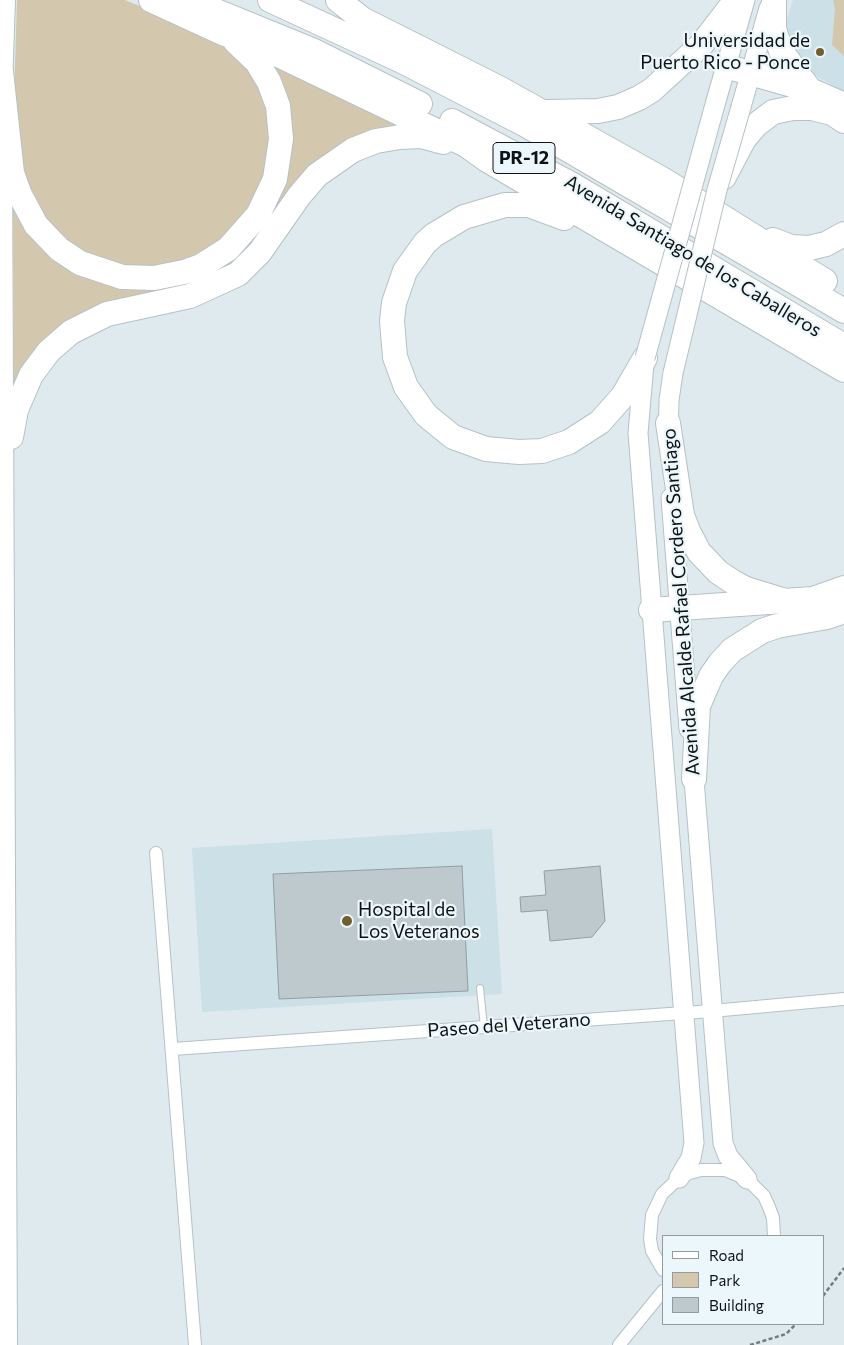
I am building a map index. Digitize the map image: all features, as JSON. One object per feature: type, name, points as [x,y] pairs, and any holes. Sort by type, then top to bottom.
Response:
[{"type":"highway","points":[[0,94],[3,0]]},
{"type":"highway","points":[[151,0],[226,34],[251,42],[404,114],[466,146],[844,370]]},
{"type":"highway","name":"Avenida Santiago de los Caballeros","points":[[189,0],[312,50],[511,151],[571,184],[844,346]]},
{"type":"highway","name":"Avenida Santiago de los Caballeros","points":[[270,0],[404,62],[524,124],[844,311]]},
{"type":"highway","points":[[311,0],[343,14],[362,19]]},
{"type":"highway","points":[[338,0],[362,19],[543,112],[662,179],[844,292]]},
{"type":"highway","points":[[543,112],[598,111],[618,107],[639,98],[652,90],[702,44],[736,0]]},
{"type":"highway","points":[[773,0],[774,29],[781,51],[810,90]]},
{"type":"highway","points":[[1,71],[12,173],[20,195],[36,225],[69,257],[95,270],[137,278],[168,276],[201,266],[228,250],[258,215],[275,179],[281,139],[280,122],[274,94],[263,71],[252,55],[226,34]]},
{"type":"highway","points":[[725,66],[810,90],[844,105]]},
{"type":"highway","points":[[717,190],[744,139],[762,119],[783,109],[802,107],[822,110],[844,121]]},
{"type":"highway","points":[[1,595],[11,533],[10,452],[16,410],[31,374],[38,363],[60,340],[82,326],[107,314],[190,296],[238,274],[265,246],[299,196],[317,175],[341,158],[365,145],[389,139],[422,136],[440,141],[487,160]]},
{"type":"highway","points":[[0,159],[5,1345]]},
{"type":"highway","points":[[628,243],[593,233],[571,221],[530,205],[497,207],[464,217],[434,235],[425,243],[405,272],[394,303],[392,337],[395,357],[406,387],[426,414],[453,437],[486,449],[505,452],[530,452],[556,447],[586,433],[600,422],[623,396],[645,358]]},
{"type":"highway","points":[[737,227],[766,236],[783,246],[800,248],[826,244],[844,234]]},
{"type":"highway","points":[[668,423],[682,515],[699,552],[718,572],[733,582],[746,589],[782,600]]},
{"type":"highway","points":[[652,610],[813,599],[844,588]]},
{"type":"highway","points":[[694,779],[698,706],[711,676],[720,663],[732,650],[762,632],[777,626],[826,617],[844,611]]},
{"type":"street","name":"Avenida Alcalde Rafael Cordero Santiago","points":[[679,1178],[691,1158],[694,1144],[638,433],[645,358],[725,66],[745,0]]},
{"type":"street","name":"Avenida Alcalde Rafael Cordero Santiago","points":[[747,1179],[728,1156],[723,1143],[694,779],[678,608],[668,423],[673,373],[717,190],[773,0]]},
{"type":"street","points":[[156,854],[173,1049],[195,1345]]},
{"type":"street","name":"Paseo del Veterano","points":[[173,1049],[844,1000]]},
{"type":"street","points":[[662,1268],[652,1251],[650,1239],[652,1215],[662,1194],[679,1178],[701,1170],[725,1170],[747,1179],[764,1196],[773,1218],[774,1235]]},
{"type":"street","points":[[619,1345],[662,1292]]},
{"type":"lane","points":[[480,988],[484,1027]]},
{"type":"path","points":[[824,1295],[844,1268]]},
{"type":"path","points":[[750,1345],[786,1334],[795,1325]]},
{"type":"shaded area","name":"Universidad de Puerto Rico - Ponce","points":[[793,0],[844,0],[844,91],[808,72],[783,32]]},
{"type":"shaded area","name":"Hospital de Los Veteranos","points":[[492,829],[502,994],[202,1012],[192,848]]},
{"type":"green space","points":[[17,0],[125,0],[220,39],[238,50],[267,100],[271,177],[216,252],[147,273],[74,252],[24,194],[14,96]]},
{"type":"green space","points":[[833,0],[844,0],[844,56],[832,45],[835,8]]},
{"type":"green space","points":[[273,62],[402,122],[399,130],[384,131],[274,226],[222,276],[120,303],[14,398],[13,197],[37,240],[172,284],[278,196],[269,71]]},
{"type":"building","points":[[462,866],[468,991],[279,999],[273,874]]},
{"type":"building","points":[[600,866],[605,921],[592,937],[550,941],[547,910],[521,912],[520,897],[546,895],[544,871]]},
{"type":"place","name":"Universidad de Puerto Rico - Ponce","points":[[820,52]]},
{"type":"place","name":"Hospital de Los Veteranos","points":[[347,921]]}]
